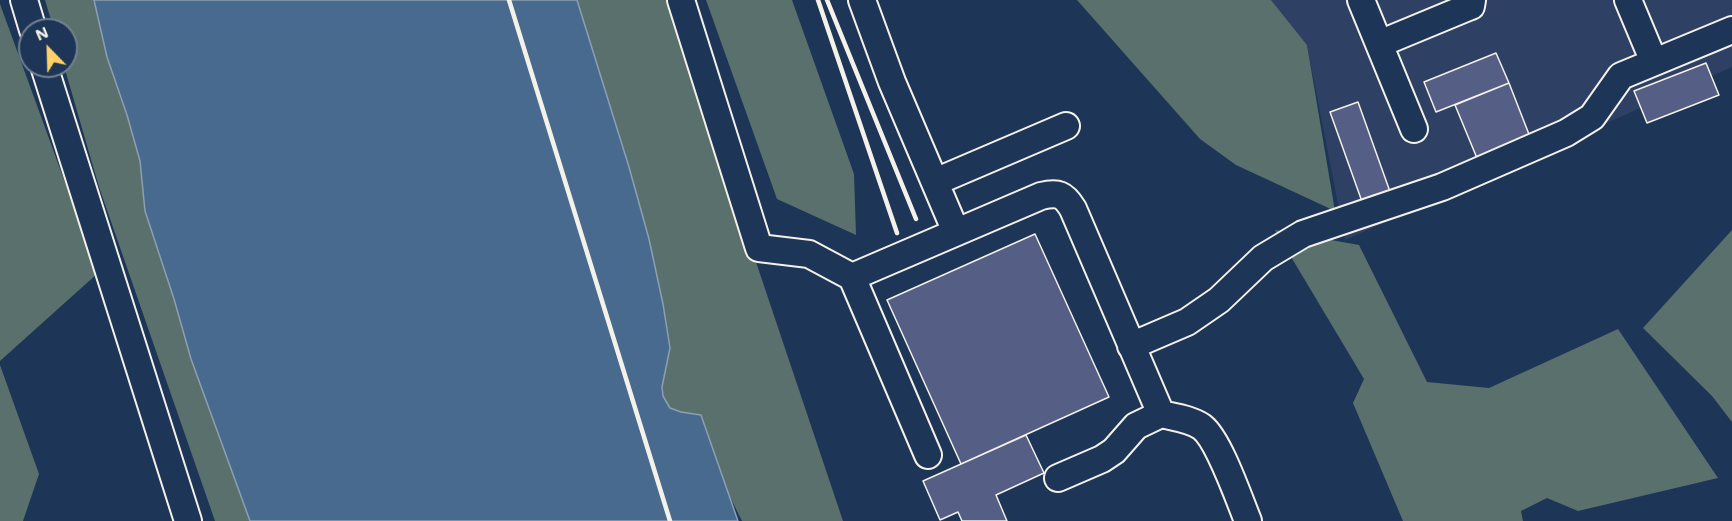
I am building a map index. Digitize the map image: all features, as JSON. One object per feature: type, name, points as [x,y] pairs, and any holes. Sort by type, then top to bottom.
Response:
[{"type":"lane","points":[[24,0],[29,18]]},
{"type":"lane","points":[[681,0],[759,248],[809,254],[852,277],[928,455]]},
{"type":"lane","points":[[862,0],[892,82],[956,232]]},
{"type":"lane","points":[[1379,44],[1471,6],[1472,0]]},
{"type":"lane","points":[[1628,0],[1654,62]]},
{"type":"lane","points":[[1365,1],[1379,44],[1414,129]]},
{"type":"lane","points":[[1131,346],[1187,322],[1219,300],[1263,258],[1303,234],[1442,187],[1566,133],[1592,117],[1622,76],[1732,30]]},
{"type":"lane","points":[[49,78],[188,521]]},
{"type":"lane","points":[[935,182],[1066,126]]},
{"type":"lane","points":[[852,277],[1041,196],[1054,193],[1066,199],[1161,414]]},
{"type":"lane","points":[[1058,478],[1102,459],[1114,451],[1136,426],[1161,414],[1202,427],[1217,449],[1248,521]]},
{"type":"shaded area","points":[[94,0],[577,0],[649,239],[670,348],[662,387],[663,396],[670,408],[701,415],[738,521],[250,521],[191,359],[145,211],[140,161],[107,57]]},
{"type":"shaded area","points":[[1271,0],[1732,0],[1732,67],[1345,240],[1307,45]]},
{"type":"green space","points":[[45,0],[94,0],[107,57],[140,161],[145,211],[191,359],[250,521],[215,521],[99,187],[67,78],[78,78],[78,18],[50,18]]},
{"type":"green space","points":[[577,0],[668,0],[843,521],[742,521],[729,495],[701,415],[670,408],[663,396],[662,387],[670,348],[649,239]]},
{"type":"green space","points":[[706,0],[792,0],[854,174],[856,235],[777,199]]},
{"type":"green space","points":[[1077,0],[1271,0],[1307,45],[1335,211],[1236,165],[1200,139]]},
{"type":"green space","points":[[0,4],[18,53],[18,78],[27,78],[98,273],[0,361]]},
{"type":"green space","points":[[1275,230],[1359,245],[1427,382],[1489,388],[1618,329],[1718,478],[1578,511],[1547,498],[1521,511],[1523,521],[1403,521],[1353,403],[1364,379]]},
{"type":"green space","points":[[1732,230],[1732,422],[1712,396],[1643,328]]},
{"type":"green space","points":[[0,365],[39,474],[23,521],[0,521]]},
{"type":"building","points":[[1496,53],[1509,83],[1436,112],[1424,82]]},
{"type":"building","points":[[1706,63],[1719,95],[1647,123],[1634,91]]},
{"type":"building","points":[[1509,83],[1532,142],[1479,163],[1455,105]]},
{"type":"building","points":[[1358,102],[1393,200],[1365,210],[1330,112]]},
{"type":"building","points":[[1035,234],[1109,397],[961,464],[887,300]]},
{"type":"building","points":[[1026,435],[1044,473],[996,495],[1007,521],[962,521],[958,512],[940,520],[923,481]]},
{"type":"railway","points":[[509,0],[670,521]]},
{"type":"railway","points":[[818,0],[897,233]]},
{"type":"railway","points":[[827,0],[916,219]]}]
